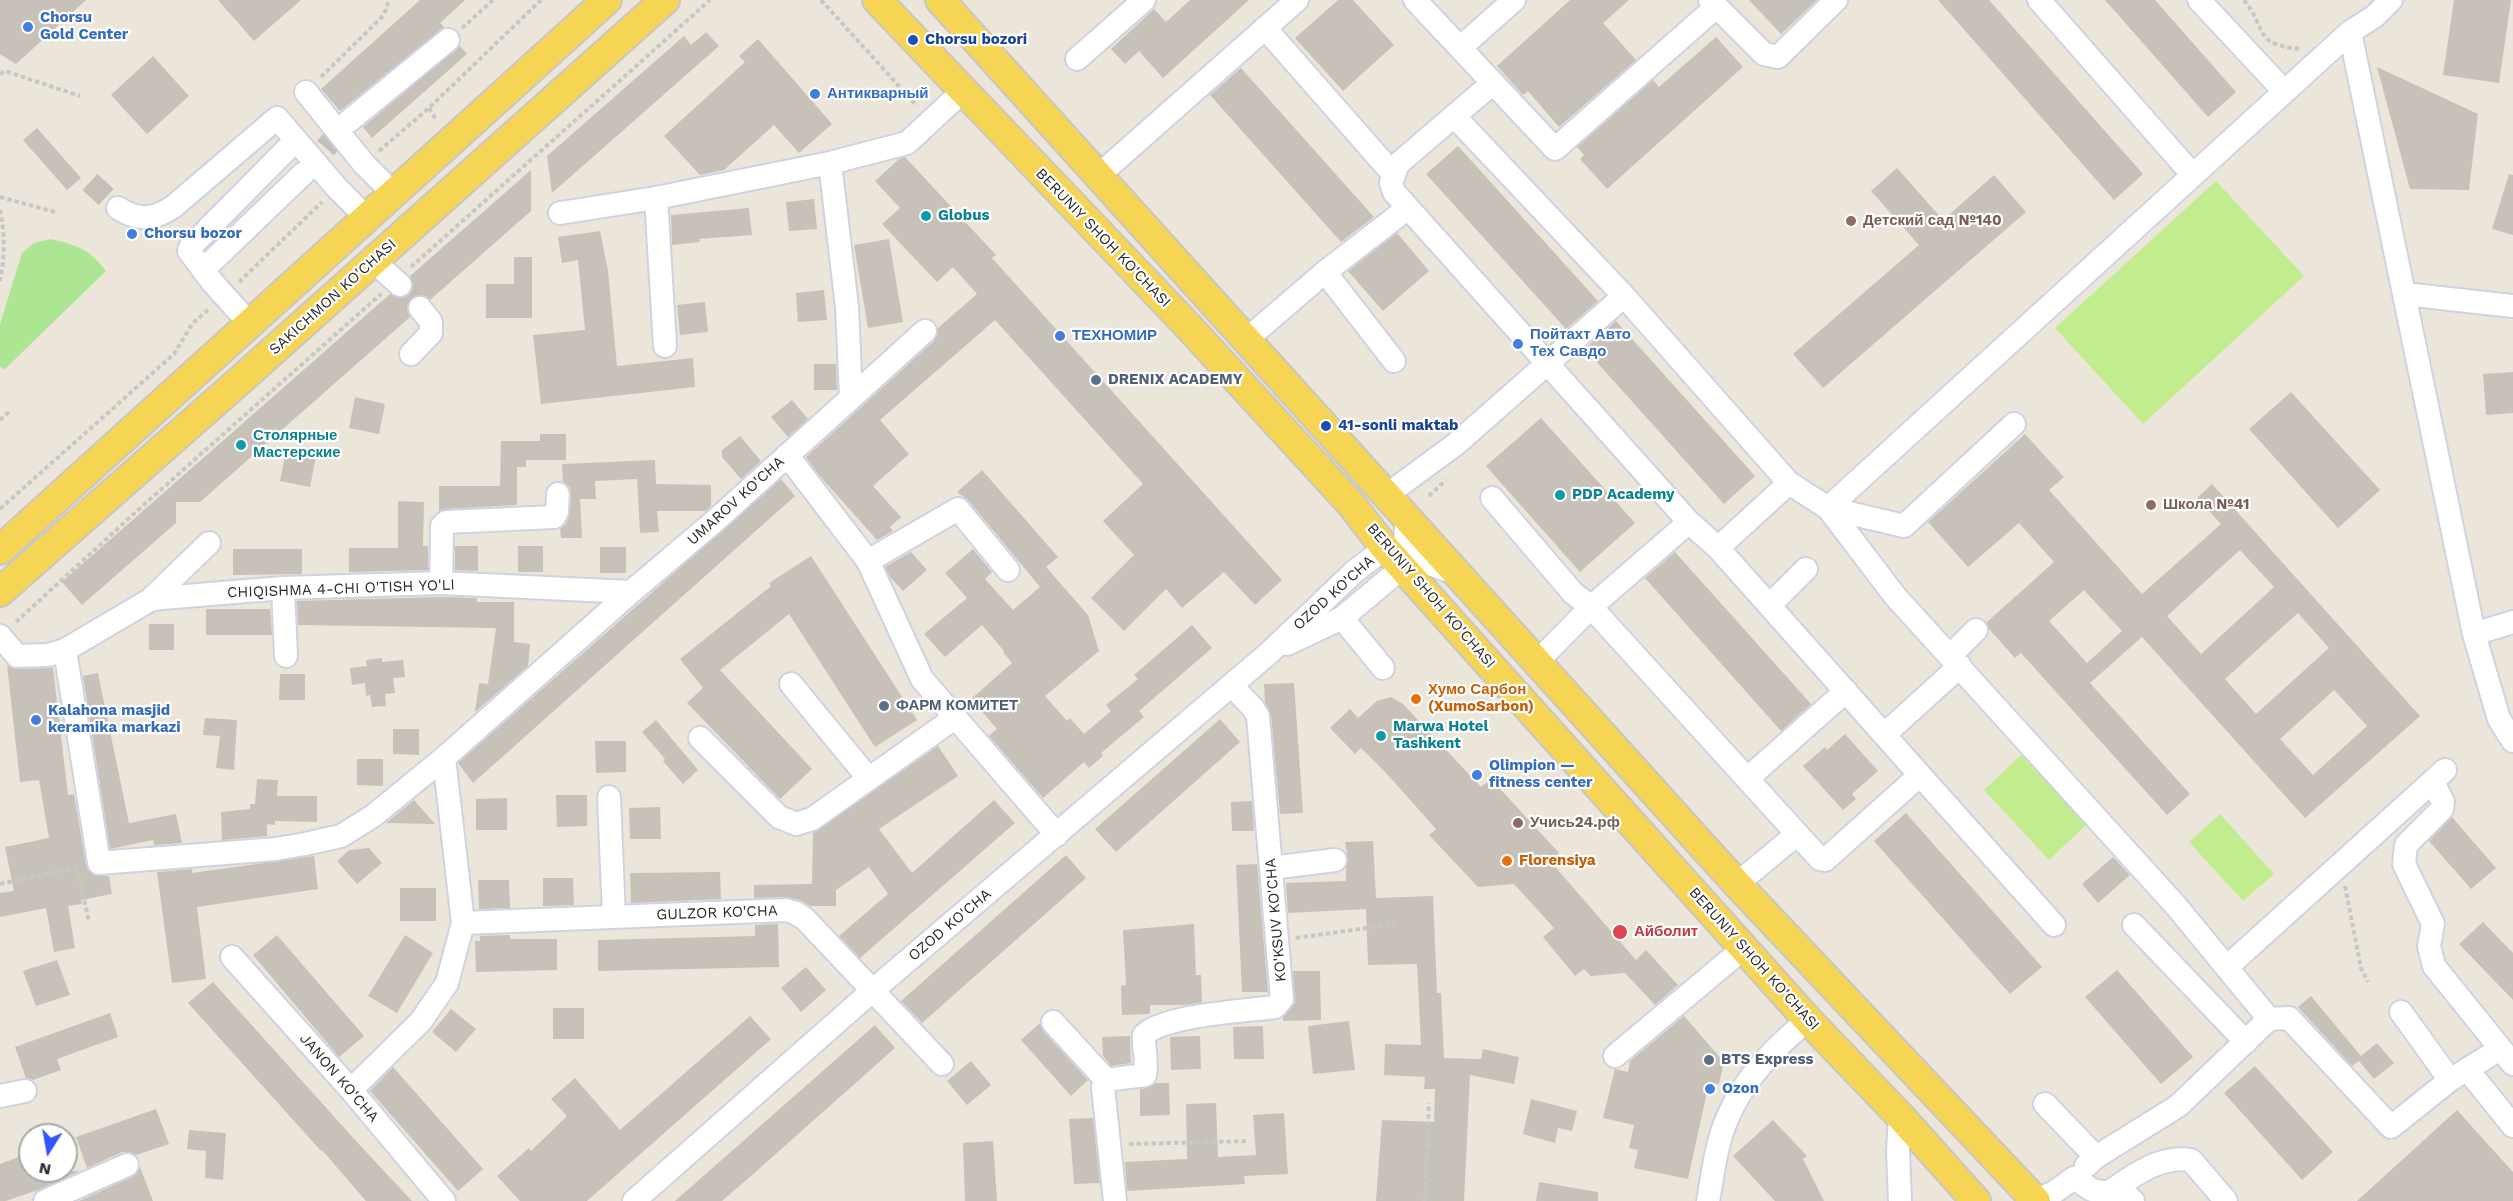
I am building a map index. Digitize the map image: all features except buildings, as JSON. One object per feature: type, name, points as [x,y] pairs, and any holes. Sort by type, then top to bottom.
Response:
[{"type":"main road","points":[[0,550],[368,219],[607,0]]},
{"type":"main road","name":"BERUNIY SHOH KO'CHASI","points":[[877,0],[1188,326],[1360,515],[1808,1020],[1900,1116],[1976,1201]]},
{"type":"main road","points":[[940,0],[1388,494],[1737,884],[2036,1201]]},
{"type":"main road","name":"SAKICHMON KO'CHASI","points":[[0,592],[664,2]]},
{"type":"main road","points":[[1360,515],[1388,494]]},
{"type":"street","points":[[1077,59],[1144,0]]},
{"type":"street","points":[[1099,175],[1297,0]]},
{"type":"street","points":[[1415,0],[1555,149],[1713,3],[1764,54],[1778,57],[1836,0]]},
{"type":"street","points":[[1460,48],[1514,0]]},
{"type":"street","points":[[2039,0],[2192,174]]},
{"type":"street","points":[[2199,0],[2284,91]]},
{"type":"street","points":[[1828,508],[2192,174],[2350,32],[2375,16],[2391,0]]},
{"type":"street","points":[[1265,28],[1394,175]]},
{"type":"street","points":[[2350,32],[2474,634],[2499,719],[2513,741]]},
{"type":"street","points":[[349,121],[448,40]]},
{"type":"street","points":[[1493,83],[1398,164],[1391,183],[1394,192],[1689,522],[1718,548],[1770,605],[2054,925]]},
{"type":"street","points":[[306,92],[364,164],[394,194]]},
{"type":"street","points":[[560,213],[656,198],[830,163],[907,143],[963,92]]},
{"type":"street","points":[[1454,116],[1624,296],[1789,483],[1828,508],[1904,526],[2014,424]]},
{"type":"street","points":[[117,208],[136,218],[159,216],[173,207],[277,118],[337,188],[368,219]]},
{"type":"street","points":[[250,324],[213,283],[189,251],[191,246],[296,140]]},
{"type":"street","points":[[830,163],[847,307],[851,396]]},
{"type":"street","points":[[204,270],[304,173]]},
{"type":"street","points":[[656,198],[665,346]]},
{"type":"street","points":[[1247,339],[1292,303],[1325,272],[1408,208]]},
{"type":"street","points":[[373,261],[398,283]]},
{"type":"street","points":[[1325,272],[1394,360]]},
{"type":"street","points":[[2404,294],[2513,306]]},
{"type":"street","points":[[1388,494],[1456,444],[1624,296]]},
{"type":"street","points":[[411,354],[431,333],[430,322],[420,308]]},
{"type":"street","name":"UMAROV KO'CHA","points":[[444,758],[716,520],[925,331]]},
{"type":"street","points":[[787,455],[868,561],[922,679],[1057,835]]},
{"type":"street","points":[[1718,548],[1789,483]]},
{"type":"street","points":[[441,583],[442,526],[446,522],[554,517],[557,512],[558,494]]},
{"type":"street","points":[[1492,498],[1573,593],[1591,607],[1820,859],[1825,860],[1920,775]]},
{"type":"street","points":[[1828,508],[1895,596],[2176,907],[2269,1019]]},
{"type":"street","points":[[868,561],[958,510],[1008,570]]},
{"type":"street","points":[[1407,516],[1397,557],[1460,574]]},
{"type":"street","points":[[1537,662],[1591,607],[1689,522]]},
{"type":"street","points":[[150,600],[209,543]]},
{"type":"street","name":"OZOD KO'CHA","points":[[1269,653],[1342,618],[1397,557]]},
{"type":"street","name":"OZOD KO'CHA","points":[[634,1201],[872,991],[1269,653],[1354,572],[1397,557]]},
{"type":"street","points":[[1770,605],[1806,569]]},
{"type":"street","name":"CHIQISHMA 4-CHI O'TISH YO'LI","points":[[0,636],[17,656],[48,655],[64,650],[150,600],[283,588],[441,583],[631,592]]},
{"type":"street","points":[[283,588],[286,656]]},
{"type":"street","points":[[1342,618],[1383,668]]},
{"type":"street","points":[[2474,634],[2513,622]]},
{"type":"street","points":[[1885,734],[1955,661],[1976,630]]},
{"type":"street","points":[[64,650],[88,865],[276,849],[341,836],[373,816],[444,758]]},
{"type":"street","points":[[791,684],[869,779]]},
{"type":"street","name":"KO'KSUV KO'CHA","points":[[1106,1080],[1145,1075],[1144,1035],[1170,1022],[1275,1007],[1282,999],[1258,716],[1254,708],[1231,685]]},
{"type":"street","points":[[1747,778],[1846,691]]},
{"type":"street","points":[[700,738],[779,817],[796,824],[812,819],[956,717]]},
{"type":"street","points":[[351,1090],[421,1021],[447,983],[463,923],[444,758]]},
{"type":"street","points":[[2036,1201],[2053,1193],[2074,1178],[2096,1157],[2178,1106],[2269,1019],[2289,1018],[2391,1126],[2459,1074],[2506,1057],[2434,966],[2428,946],[2433,924],[2404,864],[2406,845],[2442,809],[2444,802],[2439,776],[2227,968]]},
{"type":"street","points":[[609,797],[614,916]]},
{"type":"street","points":[[1737,884],[1797,834]]},
{"type":"street","points":[[1271,868],[1335,860]]},
{"type":"street","name":"GULZOR KO'CHA","points":[[463,923],[786,910],[796,913],[805,920],[942,1064]]},
{"type":"street","points":[[2134,925],[2246,1042]]},
{"type":"street","points":[[1615,1056],[1744,948]]},
{"type":"street","name":"JANON KO'CHA","points":[[232,957],[351,1090],[444,1201]]},
{"type":"street","points":[[2401,1012],[2459,1074],[2513,1126]]},
{"type":"street","points":[[1708,1201],[1726,1121],[1733,1106],[1747,1082],[1776,1046],[1808,1020]]},
{"type":"street","points":[[1053,1022],[1106,1080],[1103,1087],[1111,1145],[1115,1201]]},
{"type":"street","points":[[0,1096],[25,1091]]},
{"type":"street","points":[[2045,1104],[2096,1157]]},
{"type":"street","points":[[1900,1116],[1898,1152],[1900,1201]]},
{"type":"street","points":[[2108,1193],[2146,1168],[2177,1158],[2191,1160],[2226,1201]]},
{"type":"street","points":[[45,1201],[127,1165]]},
{"type":"street","points":[[2074,1178],[2091,1190],[2128,1197],[2133,1201]]},
{"type":"path","points":[[306,92],[384,15],[389,0]]},
{"type":"path","points":[[448,40],[493,0]]},
{"type":"path","points":[[364,164],[429,108],[541,0]]},
{"type":"path","points":[[0,636],[147,502],[398,283],[710,0]]},
{"type":"path","points":[[821,0],[923,112]]},
{"type":"path","points":[[2244,0],[2267,40],[2278,47],[2328,52]]},
{"type":"path","points":[[0,74],[5,71],[80,96]]},
{"type":"path","points":[[429,108],[440,124]]},
{"type":"path","points":[[0,509],[174,354],[192,324],[337,188]]},
{"type":"path","points":[[0,197],[55,212]]},
{"type":"path","points":[[0,210],[3,226],[3,267],[0,281]]},
{"type":"path","points":[[0,420],[11,410]]},
{"type":"path","points":[[1429,496],[1448,478]]},
{"type":"path","points":[[0,884],[88,865],[89,922]]},
{"type":"path","points":[[2341,865],[2361,968],[2368,982]]},
{"type":"path","points":[[1278,940],[1395,924]]},
{"type":"path","points":[[1425,1201],[1429,1103]]},
{"type":"path","points":[[1111,1145],[1248,1141]]},
{"type":"green space","points":[[2216,181],[2304,276],[2143,424],[2055,328]]},
{"type":"green space","points":[[51,239],[82,249],[94,257],[106,271],[4,370],[0,366],[0,324],[22,253],[34,243]]},
{"type":"green space","points":[[2021,755],[2087,824],[2049,860],[1984,790]]},
{"type":"green space","points":[[2220,814],[2274,874],[2243,901],[2189,842]]},
{"type":"tunnel","points":[[304,173],[349,121]]},
{"type":"tunnel","points":[[90,182],[118,208]]},
{"type":"tunnel","points":[[400,285],[420,308]]},
{"type":"place","name":"Chorsu Gold Center","points":[[28,27]]},
{"type":"place","name":"Chorsu bozori","points":[[913,40]]},
{"type":"place","name":"Антикварный","points":[[815,94]]},
{"type":"place","name":"Globus","points":[[926,216]]},
{"type":"place","name":"Детский сад №140","points":[[1851,221]]},
{"type":"place","name":"Chorsu bozor","points":[[132,234]]},
{"type":"place","name":"ТЕХНОМИР","points":[[1060,336]]},
{"type":"place","name":"Пойтахт Авто Тех Савдо","points":[[1518,344]]},
{"type":"place","name":"DRENIX ACADEMY","points":[[1096,380]]},
{"type":"place","name":"41-sonli maktab","points":[[1326,426]]},
{"type":"place","name":"Столярные Мастерские","points":[[241,445]]},
{"type":"place","name":"PDP Academy","points":[[1560,495]]},
{"type":"place","name":"Школа №41","points":[[2151,505]]},
{"type":"place","name":"Хумо Сарбон (XumoSarbon)","points":[[1416,699]]},
{"type":"place","name":"ФАРМ КОМИТЕТ","points":[[884,706]]},
{"type":"place","name":"Kalahona masjid keramika markazi","points":[[36,720]]},
{"type":"place","name":"Marwa Hotel Tashkent","points":[[1381,736]]},
{"type":"place","name":"Olimpion — fitness center","points":[[1477,775]]},
{"type":"place","name":"Учись24.рф","points":[[1518,823]]},
{"type":"place","name":"Florensiya","points":[[1507,861]]},
{"type":"place","name":"Айболит","points":[[1620,932]]},
{"type":"place","name":"BTS Express","points":[[1709,1060]]},
{"type":"place","name":"Ozon","points":[[1710,1089]]}]
